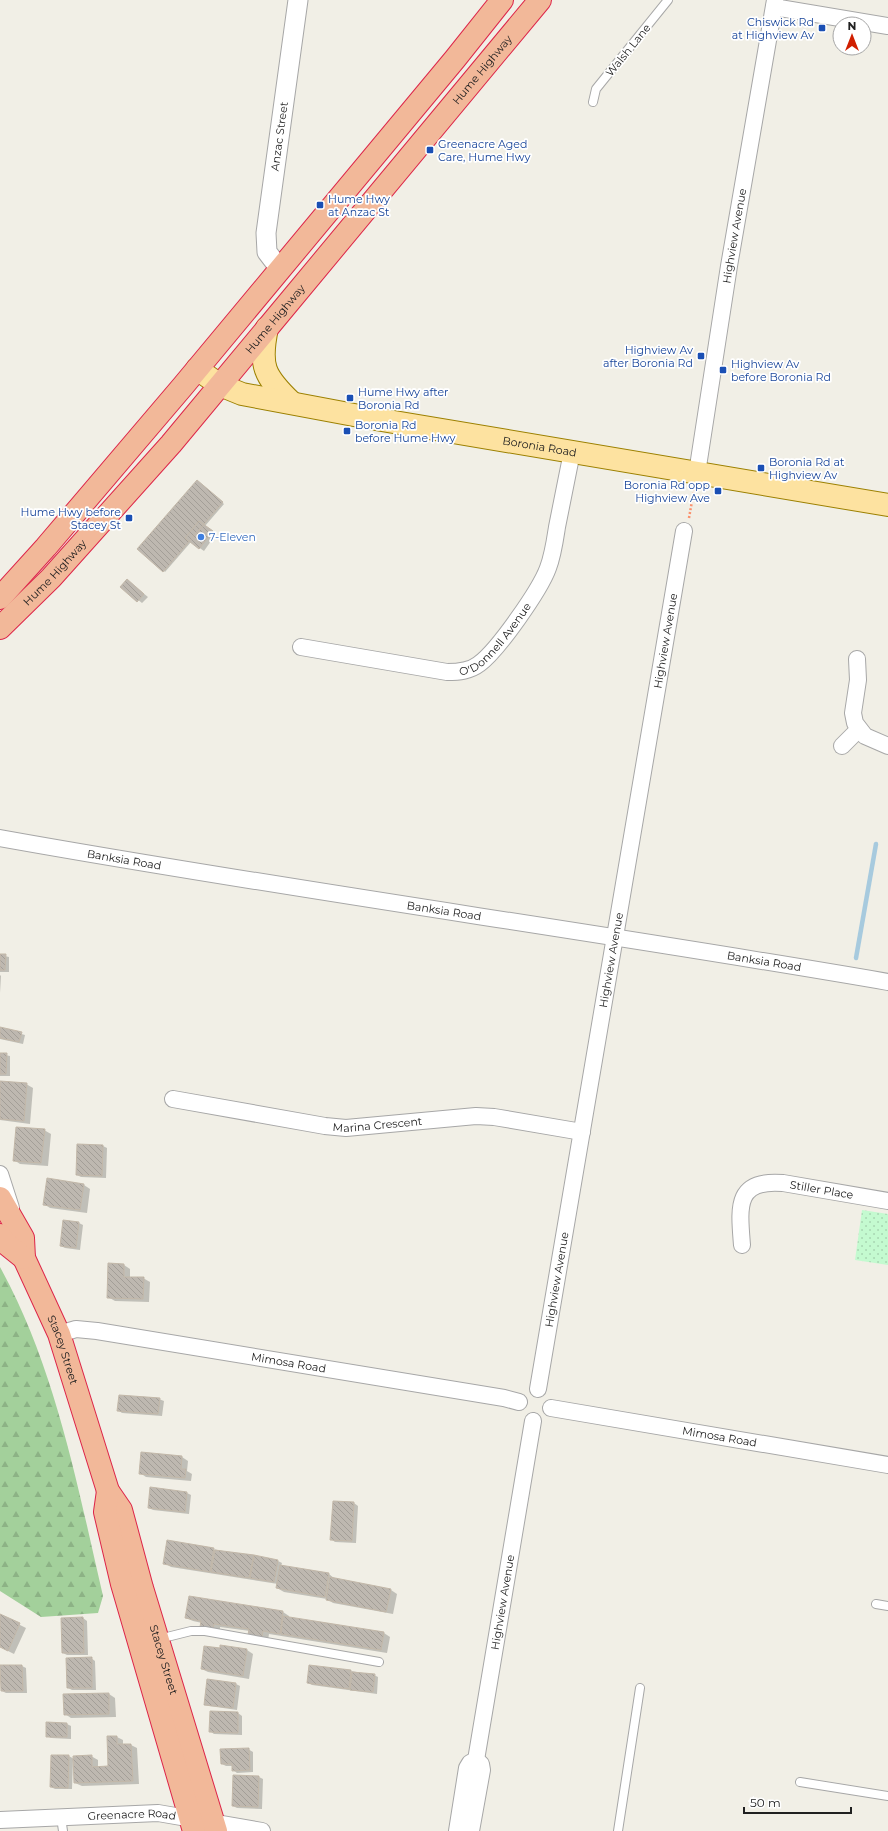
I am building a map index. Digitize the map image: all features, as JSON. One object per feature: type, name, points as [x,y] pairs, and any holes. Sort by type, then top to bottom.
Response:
[{"type":"highway","name":"Hume Highway","points":[[0,598],[51,542],[197,369],[502,0]]},
{"type":"highway","name":"Hume Highway","points":[[0,628],[51,578],[171,444],[540,0]]},
{"type":"highway","points":[[0,644],[51,578]]},
{"type":"highway","name":"Stacey Street","points":[[0,1198],[8,1230],[23,1238],[24,1258],[59,1334],[108,1491],[121,1510],[158,1640],[214,1826]]},
{"type":"highway","name":"Stacey Street","points":[[108,1491],[105,1512],[122,1584],[192,1824]]},
{"type":"main road","points":[[267,328],[263,351],[265,368],[273,385],[291,402]]},
{"type":"main road","name":"Boronia Road","points":[[197,369],[220,385],[242,394],[888,506]]},
{"type":"street","name":"Anzac Street","points":[[280,269],[267,252],[266,233],[298,0]]},
{"type":"street","points":[[774,3],[888,26]]},
{"type":"street","name":"Highview Avenue","points":[[697,473],[729,266],[774,3]]},
{"type":"street","name":"O'Donnell Avenue","points":[[301,647],[447,672],[461,672],[479,665],[516,622],[542,583],[550,561],[572,452]]},
{"type":"street","name":"Highview Avenue","points":[[538,1389],[684,531]]},
{"type":"street","points":[[857,659],[858,680],[853,713],[855,724],[858,730],[865,736],[888,746]]},
{"type":"street","points":[[842,746],[858,730]]},
{"type":"street","name":"Banksia Road","points":[[0,838],[112,858],[615,938],[764,960],[888,982]]},
{"type":"street","name":"Marina Crescent","points":[[173,1099],[325,1126],[346,1128],[476,1116],[494,1117],[582,1132]]},
{"type":"street","name":"Stacey Street","points":[[0,1174],[8,1230]]},
{"type":"street","name":"Stiller Place","points":[[742,1245],[740,1226],[742,1206],[753,1179],[888,1201]]},
{"type":"street","name":"Mimosa Road","points":[[59,1334],[76,1329],[97,1331],[504,1398],[519,1402]]},
{"type":"street","points":[[538,1389],[549,1396],[551,1408],[545,1418],[533,1421],[522,1415],[519,1402],[521,1397],[528,1391],[538,1389]]},
{"type":"street","name":"Mimosa Road","points":[[551,1408],[888,1465]]},
{"type":"street","name":"Highview Avenue","points":[[476,1760],[533,1421]]},
{"type":"street","name":"Highview Avenue","points":[[457,1831],[467,1768],[470,1763],[476,1760]]},
{"type":"street","name":"Highview Avenue","points":[[472,1831],[482,1770],[481,1764],[476,1760]]},
{"type":"street","name":"Greenacre Road","points":[[0,1820],[62,1824],[158,1813],[192,1824],[262,1831]]},
{"type":"lane","name":"Walsh Lane","points":[[593,102],[596,89],[668,0]]},
{"type":"lane","points":[[876,1604],[888,1606]]},
{"type":"lane","points":[[158,1640],[186,1632],[205,1631],[379,1662]]},
{"type":"lane","points":[[618,1831],[640,1688]]},
{"type":"lane","points":[[800,1782],[888,1796]]},
{"type":"path","points":[[684,531],[692,510],[697,473]]},
{"type":"green space","points":[[862,1210],[888,1214],[888,1265],[855,1260]]},
{"type":"green space","points":[[0,1267],[36,1346],[63,1428],[103,1596],[98,1613],[41,1617],[0,1591]]},
{"type":"building","points":[[197,480],[223,502],[163,572],[137,549]]},
{"type":"building","points":[[199,521],[213,531],[199,549],[185,538]]},
{"type":"building","points":[[127,579],[144,594],[137,602],[120,587]]},
{"type":"building","points":[[0,954],[6,954],[5,970],[0,970]]},
{"type":"building","points":[[0,1027],[22,1032],[19,1042],[0,1038]]},
{"type":"building","points":[[0,1053],[7,1053],[6,1074],[0,1074]]},
{"type":"building","points":[[0,1081],[27,1083],[24,1121],[0,1119]]},
{"type":"building","points":[[16,1127],[45,1129],[41,1163],[13,1161]]},
{"type":"building","points":[[77,1144],[103,1145],[102,1176],[76,1175]]},
{"type":"building","points":[[47,1178],[84,1184],[80,1210],[43,1205]]},
{"type":"building","points":[[63,1220],[79,1222],[76,1248],[60,1246]]},
{"type":"building","points":[[108,1263],[124,1264],[124,1277],[144,1277],[143,1299],[107,1298]]},
{"type":"building","points":[[119,1395],[160,1398],[158,1414],[117,1411]]},
{"type":"building","points":[[141,1452],[182,1456],[181,1469],[186,1469],[185,1478],[139,1474]]},
{"type":"building","points":[[150,1487],[187,1492],[185,1512],[148,1508]]},
{"type":"building","points":[[333,1501],[354,1502],[352,1541],[330,1540]]},
{"type":"building","points":[[167,1540],[214,1548],[210,1572],[163,1564]]},
{"type":"building","points":[[215,1550],[254,1555],[249,1578],[211,1572]]},
{"type":"building","points":[[254,1555],[278,1560],[274,1582],[250,1578]]},
{"type":"building","points":[[280,1565],[329,1573],[325,1597],[276,1588]]},
{"type":"building","points":[[330,1577],[391,1589],[386,1612],[326,1600]]},
{"type":"building","points":[[189,1596],[283,1611],[280,1634],[263,1631],[262,1637],[248,1635],[249,1629],[214,1624],[213,1629],[200,1627],[201,1621],[185,1618]]},
{"type":"building","points":[[0,1614],[20,1623],[8,1651],[0,1647]]},
{"type":"building","points":[[283,1616],[384,1632],[381,1650],[281,1634]]},
{"type":"building","points":[[83,1617],[84,1653],[62,1653],[61,1618]]},
{"type":"building","points":[[220,1645],[247,1649],[243,1676],[201,1669],[204,1646],[220,1648]]},
{"type":"building","points":[[92,1657],[92,1688],[67,1688],[66,1658]]},
{"type":"building","points":[[0,1665],[22,1665],[23,1691],[1,1691]]},
{"type":"building","points":[[309,1665],[351,1670],[349,1689],[307,1683]]},
{"type":"building","points":[[352,1672],[375,1674],[373,1692],[350,1690]]},
{"type":"building","points":[[207,1679],[236,1683],[233,1708],[204,1705]]},
{"type":"building","points":[[109,1693],[109,1714],[64,1715],[63,1694]]},
{"type":"building","points":[[210,1711],[238,1712],[238,1733],[209,1732]]},
{"type":"building","points":[[46,1722],[67,1723],[67,1737],[46,1737]]},
{"type":"building","points":[[107,1736],[117,1736],[117,1744],[131,1744],[133,1781],[74,1783],[73,1756],[92,1755],[92,1767],[108,1766]]},
{"type":"building","points":[[249,1748],[250,1770],[232,1771],[232,1764],[221,1764],[220,1749]]},
{"type":"building","points":[[51,1755],[69,1755],[68,1788],[50,1787]]},
{"type":"building","points":[[233,1775],[259,1776],[258,1807],[232,1806]]},
{"type":"waterway","points":[[856,958],[876,844]]},
{"type":"place","name":"Chiswick Rd at Highview Av","points":[[822,28]]},
{"type":"place","name":"Greenacre Aged Care, Hume Hwy","points":[[430,150]]},
{"type":"place","name":"Hume Hwy at Anzac St","points":[[320,205]]},
{"type":"place","name":"Highview Av after Boronia Rd","points":[[701,356]]},
{"type":"place","name":"Highview Av before Boronia Rd","points":[[723,370]]},
{"type":"place","name":"Hume Hwy after Boronia Rd","points":[[350,398]]},
{"type":"place","name":"Boronia Rd before Hume Hwy","points":[[347,431]]},
{"type":"place","name":"Boronia Rd at Highview Av","points":[[761,468]]},
{"type":"place","name":"Boronia Rd opp Highview Ave","points":[[718,491]]},
{"type":"place","name":"Hume Hwy before Stacey St","points":[[129,518]]},
{"type":"place","name":"7-Eleven","points":[[201,537]]}]
